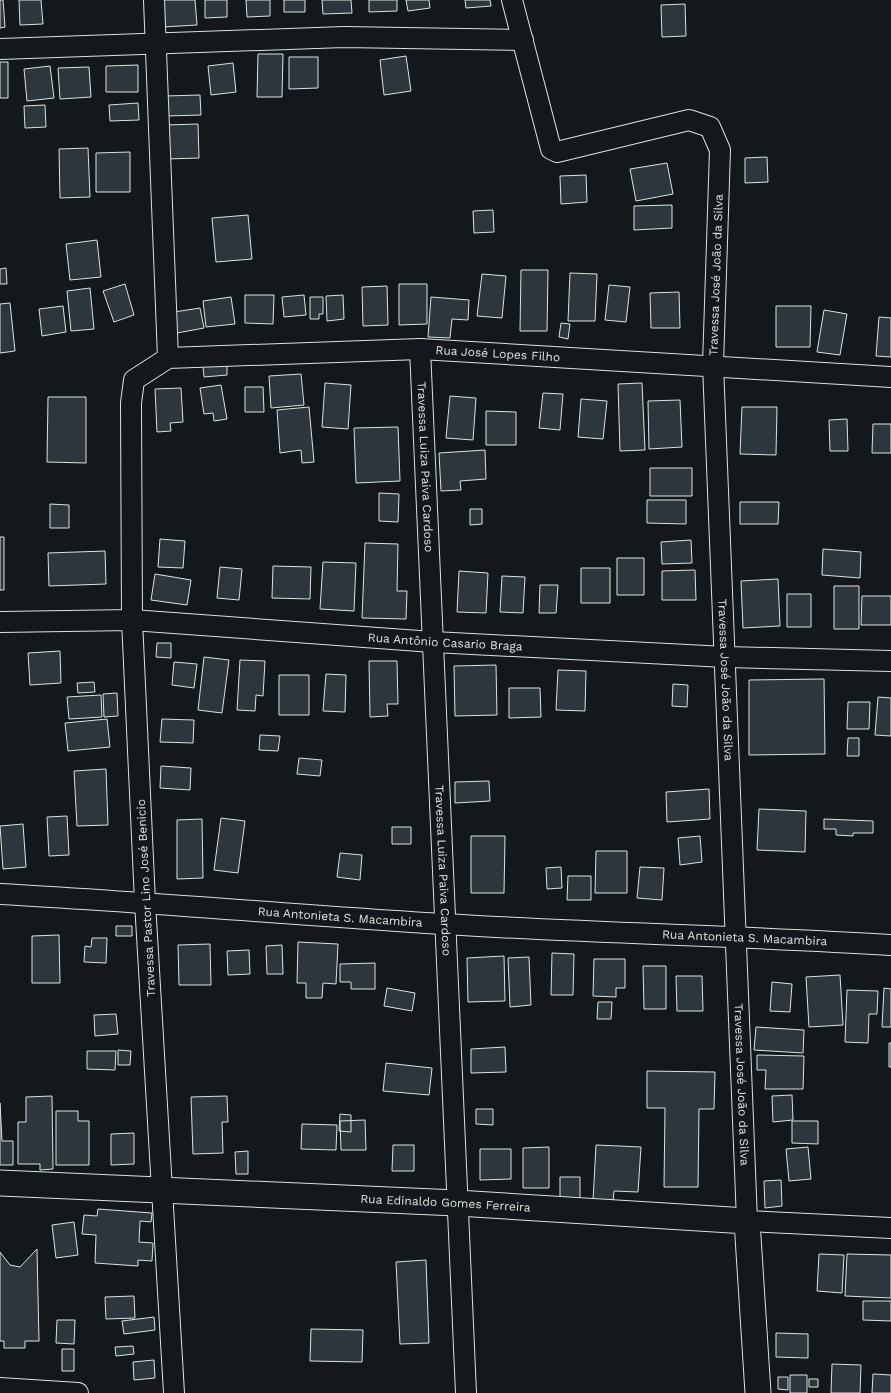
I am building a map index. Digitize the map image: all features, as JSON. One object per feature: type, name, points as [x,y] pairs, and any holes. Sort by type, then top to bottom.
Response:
[{"type":"street","points":[[154,0],[168,358]]},
{"type":"street","points":[[0,49],[344,37],[523,40],[512,0]]},
{"type":"street","name":"Travessa José João da Silva","points":[[523,40],[551,149],[557,152],[689,120],[710,127],[720,150],[713,365],[747,1221],[758,1393]]},
{"type":"street","name":"Rua José Lopes Filho","points":[[168,358],[420,349],[891,377]]},
{"type":"street","name":"Travessa Luiza Paiva Cardoso","points":[[420,349],[466,1393]]},
{"type":"street","name":"Travessa Pastor Lino José Benicio","points":[[168,358],[134,380],[131,403],[132,620],[145,902],[164,1190],[174,1393]]},
{"type":"street","name":"Rua Antônio Casario Braga","points":[[0,622],[132,620],[433,642],[726,656],[891,661]]},
{"type":"street","name":"Rua Antonieta S. Macambira","points":[[0,894],[145,902],[444,924],[735,936],[891,945]]},
{"type":"street","name":"Rua Edinaldo Gomes Ferreira","points":[[0,1183],[457,1203],[891,1228]]},
{"type":"street","points":[[0,1388],[78,1393]]},
{"type":"building","points":[[0,0],[3,0],[5,27],[0,28]]},
{"type":"building","points":[[19,0],[41,0],[43,24],[20,25]]},
{"type":"building","points":[[161,0],[195,0],[197,25],[163,27]]},
{"type":"building","points":[[205,0],[227,0],[227,17],[205,18]]},
{"type":"building","points":[[246,0],[270,0],[270,16],[247,17]]},
{"type":"building","points":[[284,0],[305,0],[305,12],[284,12]]},
{"type":"building","points":[[322,0],[351,0],[352,13],[323,14]]},
{"type":"building","points":[[369,0],[397,0],[397,11],[369,12]]},
{"type":"building","points":[[406,0],[429,0],[430,8],[408,11]]},
{"type":"building","points":[[465,0],[490,0],[491,6],[466,8]]},
{"type":"building","points":[[685,4],[686,36],[662,37],[661,5]]},
{"type":"building","points":[[258,54],[283,54],[282,97],[257,97]]},
{"type":"building","points":[[406,56],[411,91],[384,95],[380,60]]},
{"type":"building","points":[[289,57],[318,57],[318,88],[289,89]]},
{"type":"building","points":[[0,62],[8,62],[8,98],[0,98]]},
{"type":"building","points":[[233,63],[236,92],[211,95],[208,66]]},
{"type":"building","points":[[138,65],[138,92],[106,92],[106,66]]},
{"type":"building","points":[[50,66],[54,98],[27,101],[24,69]]},
{"type":"building","points":[[89,67],[91,97],[60,99],[58,68]]},
{"type":"building","points":[[200,95],[201,115],[166,116],[165,96]]},
{"type":"building","points":[[138,103],[139,120],[110,121],[109,105]]},
{"type":"building","points":[[45,105],[46,127],[25,128],[24,106]]},
{"type":"building","points":[[198,124],[199,158],[167,159],[166,125]]},
{"type":"building","points":[[88,148],[90,197],[60,198],[59,149]]},
{"type":"building","points":[[130,152],[130,192],[96,192],[96,153]]},
{"type":"building","points":[[767,157],[768,182],[745,183],[745,158]]},
{"type":"building","points":[[667,163],[673,194],[636,201],[630,169]]},
{"type":"building","points":[[586,175],[587,202],[561,204],[560,176]]},
{"type":"building","points":[[672,205],[672,228],[634,230],[634,206]]},
{"type":"building","points":[[493,210],[494,232],[474,233],[473,211]]},
{"type":"building","points":[[248,215],[252,259],[216,262],[212,218]]},
{"type":"building","points":[[97,240],[101,277],[70,280],[66,244]]},
{"type":"building","points":[[6,268],[7,284],[0,284],[0,269]]},
{"type":"building","points":[[521,270],[548,270],[547,331],[520,331]]},
{"type":"building","points":[[570,273],[597,274],[595,321],[568,321]]},
{"type":"building","points":[[482,274],[506,276],[502,318],[477,316]]},
{"type":"building","points":[[125,284],[134,315],[114,322],[103,291]]},
{"type":"building","points":[[399,284],[427,284],[427,324],[399,325]]},
{"type":"building","points":[[609,285],[630,287],[626,322],[605,320]]},
{"type":"building","points":[[387,286],[388,325],[363,326],[362,287]]},
{"type":"building","points":[[90,288],[94,329],[71,331],[67,291]]},
{"type":"building","points":[[679,292],[680,328],[651,328],[650,293]]},
{"type":"building","points":[[245,295],[274,295],[273,324],[245,323]]},
{"type":"building","points":[[304,295],[306,315],[284,317],[282,297]]},
{"type":"building","points":[[343,295],[344,319],[327,321],[326,296]]},
{"type":"building","points":[[231,297],[235,324],[206,327],[203,301]]},
{"type":"building","points":[[310,297],[323,297],[323,314],[319,314],[319,319],[310,319]]},
{"type":"building","points":[[431,297],[469,300],[468,320],[452,319],[450,338],[428,337]]},
{"type":"building","points":[[10,303],[15,351],[0,353],[0,304]]},
{"type":"building","points":[[63,306],[66,332],[42,336],[39,309]]},
{"type":"building","points":[[776,306],[811,306],[810,347],[776,347]]},
{"type":"building","points":[[200,308],[204,328],[177,333],[174,312]]},
{"type":"building","points":[[824,310],[847,314],[840,355],[817,352]]},
{"type":"building","points":[[879,317],[891,318],[891,357],[876,356]]},
{"type":"building","points":[[561,323],[570,324],[568,339],[559,337]]},
{"type":"building","points":[[227,364],[227,375],[204,377],[203,366]]},
{"type":"building","points":[[301,374],[304,405],[271,408],[269,376]]},
{"type":"building","points":[[325,383],[351,385],[348,429],[322,427]]},
{"type":"building","points":[[642,383],[645,450],[620,451],[618,384]]},
{"type":"building","points":[[221,385],[227,419],[214,421],[213,413],[204,414],[200,388]]},
{"type":"building","points":[[245,387],[263,387],[264,412],[245,412]]},
{"type":"building","points":[[181,388],[183,422],[170,423],[171,431],[157,432],[155,389]]},
{"type":"building","points":[[543,393],[563,394],[560,430],[539,428]]},
{"type":"building","points":[[450,396],[476,398],[473,440],[446,438]]},
{"type":"building","points":[[48,397],[86,397],[86,463],[47,462]]},
{"type":"building","points":[[581,399],[607,401],[603,439],[578,437]]},
{"type":"building","points":[[680,400],[682,447],[649,449],[648,401]]},
{"type":"building","points":[[309,407],[314,462],[302,463],[301,450],[280,453],[277,410]]},
{"type":"building","points":[[742,407],[777,407],[776,455],[740,454]]},
{"type":"building","points":[[486,411],[516,412],[516,445],[486,445]]},
{"type":"building","points":[[847,419],[848,451],[830,451],[829,420]]},
{"type":"building","points":[[873,424],[891,424],[891,453],[872,453]]},
{"type":"building","points":[[398,427],[400,481],[356,483],[354,428]]},
{"type":"building","points":[[485,450],[486,479],[460,481],[461,490],[441,491],[439,453]]},
{"type":"building","points":[[650,468],[692,468],[692,496],[650,496]]},
{"type":"building","points":[[379,493],[399,494],[398,522],[379,521]]},
{"type":"building","points":[[647,500],[686,500],[686,524],[647,523]]},
{"type":"building","points":[[740,502],[779,502],[778,524],[740,524]]},
{"type":"building","points":[[50,504],[69,505],[69,528],[50,528]]},
{"type":"building","points":[[470,509],[482,509],[482,524],[470,525]]},
{"type":"building","points":[[0,537],[4,537],[4,590],[0,590]]},
{"type":"building","points":[[160,539],[185,541],[183,568],[158,567]]},
{"type":"building","points":[[691,540],[692,563],[662,564],[661,542]]},
{"type":"building","points":[[365,543],[398,544],[397,591],[407,591],[406,619],[362,618]]},
{"type":"building","points":[[823,549],[861,552],[860,578],[822,575]]},
{"type":"building","points":[[105,551],[106,584],[49,586],[48,553]]},
{"type":"building","points":[[617,558],[644,558],[644,595],[617,595]]},
{"type":"building","points":[[323,562],[356,563],[354,611],[320,609]]},
{"type":"building","points":[[273,566],[311,567],[310,599],[272,598]]},
{"type":"building","points":[[220,567],[242,569],[239,600],[217,598]]},
{"type":"building","points":[[581,568],[610,568],[610,603],[581,603]]},
{"type":"building","points":[[695,570],[696,600],[662,600],[662,571]]},
{"type":"building","points":[[459,571],[488,573],[486,613],[457,612]]},
{"type":"building","points":[[155,574],[191,580],[187,605],[151,600]]},
{"type":"building","points":[[502,576],[525,577],[523,613],[500,612]]},
{"type":"building","points":[[778,579],[780,626],[743,628],[741,581]]},
{"type":"building","points":[[540,585],[558,585],[556,613],[539,613]]},
{"type":"building","points":[[834,586],[859,586],[859,629],[834,629]]},
{"type":"building","points":[[787,594],[811,594],[811,627],[787,627]]},
{"type":"building","points":[[862,596],[891,596],[891,625],[861,625]]},
{"type":"building","points":[[157,643],[171,643],[171,658],[156,657]]},
{"type":"building","points":[[60,651],[61,683],[30,685],[28,653]]},
{"type":"building","points":[[204,657],[229,660],[222,713],[198,710]]},
{"type":"building","points":[[240,660],[265,661],[263,696],[256,695],[255,711],[237,710]]},
{"type":"building","points":[[369,661],[397,661],[398,704],[387,704],[388,716],[370,717]]},
{"type":"building","points":[[174,662],[197,664],[194,688],[172,685]]},
{"type":"building","points":[[496,665],[497,715],[455,716],[454,666]]},
{"type":"building","points":[[558,670],[586,671],[585,711],[556,710]]},
{"type":"building","points":[[326,674],[346,675],[345,712],[323,711]]},
{"type":"building","points":[[279,675],[309,675],[309,715],[279,715]]},
{"type":"building","points":[[824,679],[825,754],[749,755],[749,680]]},
{"type":"building","points":[[94,682],[95,692],[78,693],[77,683]]},
{"type":"building","points":[[673,684],[688,685],[687,707],[672,706]]},
{"type":"building","points":[[509,688],[540,688],[541,717],[509,718]]},
{"type":"building","points":[[117,693],[118,716],[104,717],[103,694]]},
{"type":"building","points":[[101,695],[102,717],[69,719],[67,697]]},
{"type":"building","points":[[878,697],[891,698],[891,736],[875,735]]},
{"type":"building","points":[[848,702],[870,702],[869,729],[847,729]]},
{"type":"building","points":[[107,719],[110,747],[68,751],[65,723]]},
{"type":"building","points":[[162,719],[194,720],[193,743],[160,742]]},
{"type":"building","points":[[260,735],[280,736],[278,751],[259,750]]},
{"type":"building","points":[[848,738],[859,738],[859,756],[847,756]]},
{"type":"building","points":[[299,758],[322,760],[320,776],[297,774]]},
{"type":"building","points":[[161,766],[191,768],[190,790],[160,788]]},
{"type":"building","points":[[106,769],[108,825],[77,826],[74,771]]},
{"type":"building","points":[[489,781],[490,801],[455,803],[455,782]]},
{"type":"building","points":[[709,789],[710,819],[667,822],[666,792]]},
{"type":"building","points":[[759,809],[806,811],[805,852],[757,850]]},
{"type":"building","points":[[67,816],[69,855],[49,856],[47,817]]},
{"type":"building","points":[[221,818],[245,821],[238,873],[214,870]]},
{"type":"building","points":[[202,819],[203,878],[177,879],[177,820]]},
{"type":"building","points":[[824,819],[873,821],[873,833],[853,833],[853,836],[836,835],[836,829],[824,829]]},
{"type":"building","points":[[23,824],[26,867],[3,869],[0,826]]},
{"type":"building","points":[[392,827],[411,827],[411,844],[392,844]]},
{"type":"building","points":[[471,836],[505,836],[504,893],[471,893]]},
{"type":"building","points":[[700,836],[702,862],[680,865],[678,838]]},
{"type":"building","points":[[596,851],[627,851],[627,893],[595,893]]},
{"type":"building","points":[[340,853],[362,855],[360,880],[337,877]]},
{"type":"building","points":[[561,867],[562,888],[547,889],[546,868]]},
{"type":"building","points":[[640,867],[664,868],[662,900],[637,898]]},
{"type":"building","points":[[568,876],[591,876],[591,900],[567,900]]},
{"type":"building","points":[[116,926],[132,926],[132,936],[116,936]]},
{"type":"building","points":[[59,935],[60,983],[32,983],[32,936]]},
{"type":"building","points":[[92,938],[107,938],[106,963],[84,962],[85,946],[91,947]]},
{"type":"building","points":[[298,942],[338,944],[336,984],[323,983],[322,998],[306,998],[306,983],[297,983]]},
{"type":"building","points":[[210,944],[211,985],[179,985],[178,945]]},
{"type":"building","points":[[282,945],[283,974],[267,974],[266,946]]},
{"type":"building","points":[[249,950],[250,974],[228,975],[227,951]]},
{"type":"building","points":[[552,953],[574,954],[573,995],[551,995]]},
{"type":"building","points":[[504,956],[505,1001],[468,1002],[467,958]]},
{"type":"building","points":[[529,957],[531,1005],[510,1007],[508,958]]},
{"type":"building","points":[[594,959],[625,959],[625,988],[616,988],[616,997],[593,996]]},
{"type":"building","points":[[375,963],[375,989],[351,989],[351,982],[340,982],[340,964]]},
{"type":"building","points":[[643,966],[666,966],[666,1009],[644,1009]]},
{"type":"building","points":[[840,975],[843,1025],[809,1027],[806,977]]},
{"type":"building","points":[[676,976],[702,976],[703,1011],[677,1011]]},
{"type":"building","points":[[772,982],[792,984],[790,1012],[770,1011]]},
{"type":"building","points":[[387,988],[415,993],[412,1011],[384,1006]]},
{"type":"building","points":[[884,988],[891,989],[891,1027],[882,1027]]},
{"type":"building","points":[[847,990],[878,991],[877,1014],[869,1014],[868,1043],[845,1042]]},
{"type":"building","points":[[598,1002],[612,1002],[611,1019],[597,1019]]},
{"type":"building","points":[[116,1014],[118,1034],[95,1036],[94,1015]]},
{"type":"building","points":[[756,1027],[804,1030],[803,1053],[754,1050]]},
{"type":"building","points":[[889,1043],[891,1043],[891,1067],[889,1067]]},
{"type":"building","points":[[505,1047],[506,1072],[471,1073],[471,1049]]},
{"type":"building","points":[[118,1050],[131,1051],[130,1065],[118,1065]]},
{"type":"building","points":[[87,1051],[116,1051],[115,1070],[87,1069]]},
{"type":"building","points":[[757,1055],[804,1056],[803,1089],[765,1089],[766,1070],[757,1070]]},
{"type":"building","points":[[386,1063],[432,1068],[429,1095],[383,1091]]},
{"type":"building","points":[[647,1071],[715,1072],[714,1109],[699,1109],[698,1187],[664,1187],[665,1108],[647,1108]]},
{"type":"building","points":[[792,1095],[793,1120],[773,1122],[772,1096]]},
{"type":"building","points":[[52,1096],[53,1169],[40,1170],[40,1164],[18,1164],[18,1122],[26,1122],[26,1097]]},
{"type":"building","points":[[227,1096],[228,1122],[222,1122],[223,1153],[193,1154],[191,1097]]},
{"type":"building","points":[[0,1103],[2,1141],[13,1141],[13,1165],[0,1165]]},
{"type":"building","points":[[476,1109],[493,1109],[493,1125],[476,1124]]},
{"type":"building","points":[[56,1111],[78,1111],[78,1121],[89,1121],[89,1165],[56,1165]]},
{"type":"building","points":[[340,1114],[351,1115],[351,1132],[339,1131]]},
{"type":"building","points":[[365,1120],[366,1150],[341,1150],[340,1121]]},
{"type":"building","points":[[792,1121],[818,1121],[818,1144],[792,1143]]},
{"type":"building","points":[[302,1124],[337,1125],[336,1150],[301,1149]]},
{"type":"building","points":[[134,1133],[134,1164],[111,1165],[111,1134]]},
{"type":"building","points":[[393,1145],[414,1145],[414,1171],[392,1171]]},
{"type":"building","points":[[596,1145],[641,1147],[638,1192],[614,1191],[613,1202],[593,1201]]},
{"type":"building","points":[[549,1147],[549,1188],[523,1188],[523,1148]]},
{"type":"building","points":[[808,1147],[811,1179],[789,1181],[786,1149]]},
{"type":"building","points":[[480,1149],[511,1149],[511,1179],[480,1180]]},
{"type":"building","points":[[248,1151],[248,1174],[236,1174],[235,1152]]},
{"type":"building","points":[[560,1177],[580,1177],[580,1199],[560,1199]]},
{"type":"building","points":[[781,1180],[782,1206],[765,1208],[764,1181]]},
{"type":"building","points":[[98,1209],[152,1213],[151,1222],[140,1221],[139,1242],[153,1243],[152,1261],[138,1260],[138,1266],[95,1263],[96,1235],[82,1234],[84,1215],[97,1216]]},
{"type":"building","points":[[74,1222],[78,1255],[56,1258],[52,1225]]},
{"type":"building","points":[[37,1249],[39,1341],[25,1341],[25,1348],[4,1348],[4,1341],[0,1341],[0,1252],[10,1265],[20,1267]]},
{"type":"building","points":[[819,1254],[844,1255],[842,1293],[817,1291]]},
{"type":"building","points":[[847,1254],[891,1255],[891,1298],[845,1296]]},
{"type":"building","points":[[426,1260],[429,1343],[400,1344],[396,1262]]},
{"type":"building","points":[[134,1296],[135,1318],[106,1319],[105,1297]]},
{"type":"building","points":[[863,1301],[891,1301],[891,1321],[863,1320]]},
{"type":"building","points":[[154,1317],[155,1330],[124,1334],[122,1321]]},
{"type":"building","points":[[57,1320],[75,1320],[74,1344],[56,1343]]},
{"type":"building","points":[[311,1329],[363,1330],[362,1362],[310,1361]]},
{"type":"building","points":[[776,1333],[808,1334],[808,1358],[776,1357]]},
{"type":"building","points":[[133,1346],[134,1354],[116,1356],[115,1347]]},
{"type":"building","points":[[62,1349],[74,1349],[74,1371],[62,1371]]},
{"type":"building","points":[[154,1360],[155,1378],[134,1380],[133,1362]]},
{"type":"building","points":[[832,1364],[861,1365],[860,1393],[831,1393]]},
{"type":"building","points":[[873,1374],[891,1375],[891,1393],[872,1393]]},
{"type":"building","points":[[790,1375],[807,1375],[807,1393],[790,1393]]},
{"type":"building","points":[[778,1377],[788,1377],[788,1390],[778,1389]]},
{"type":"building","points":[[809,1379],[818,1379],[818,1387],[809,1387]]}]
